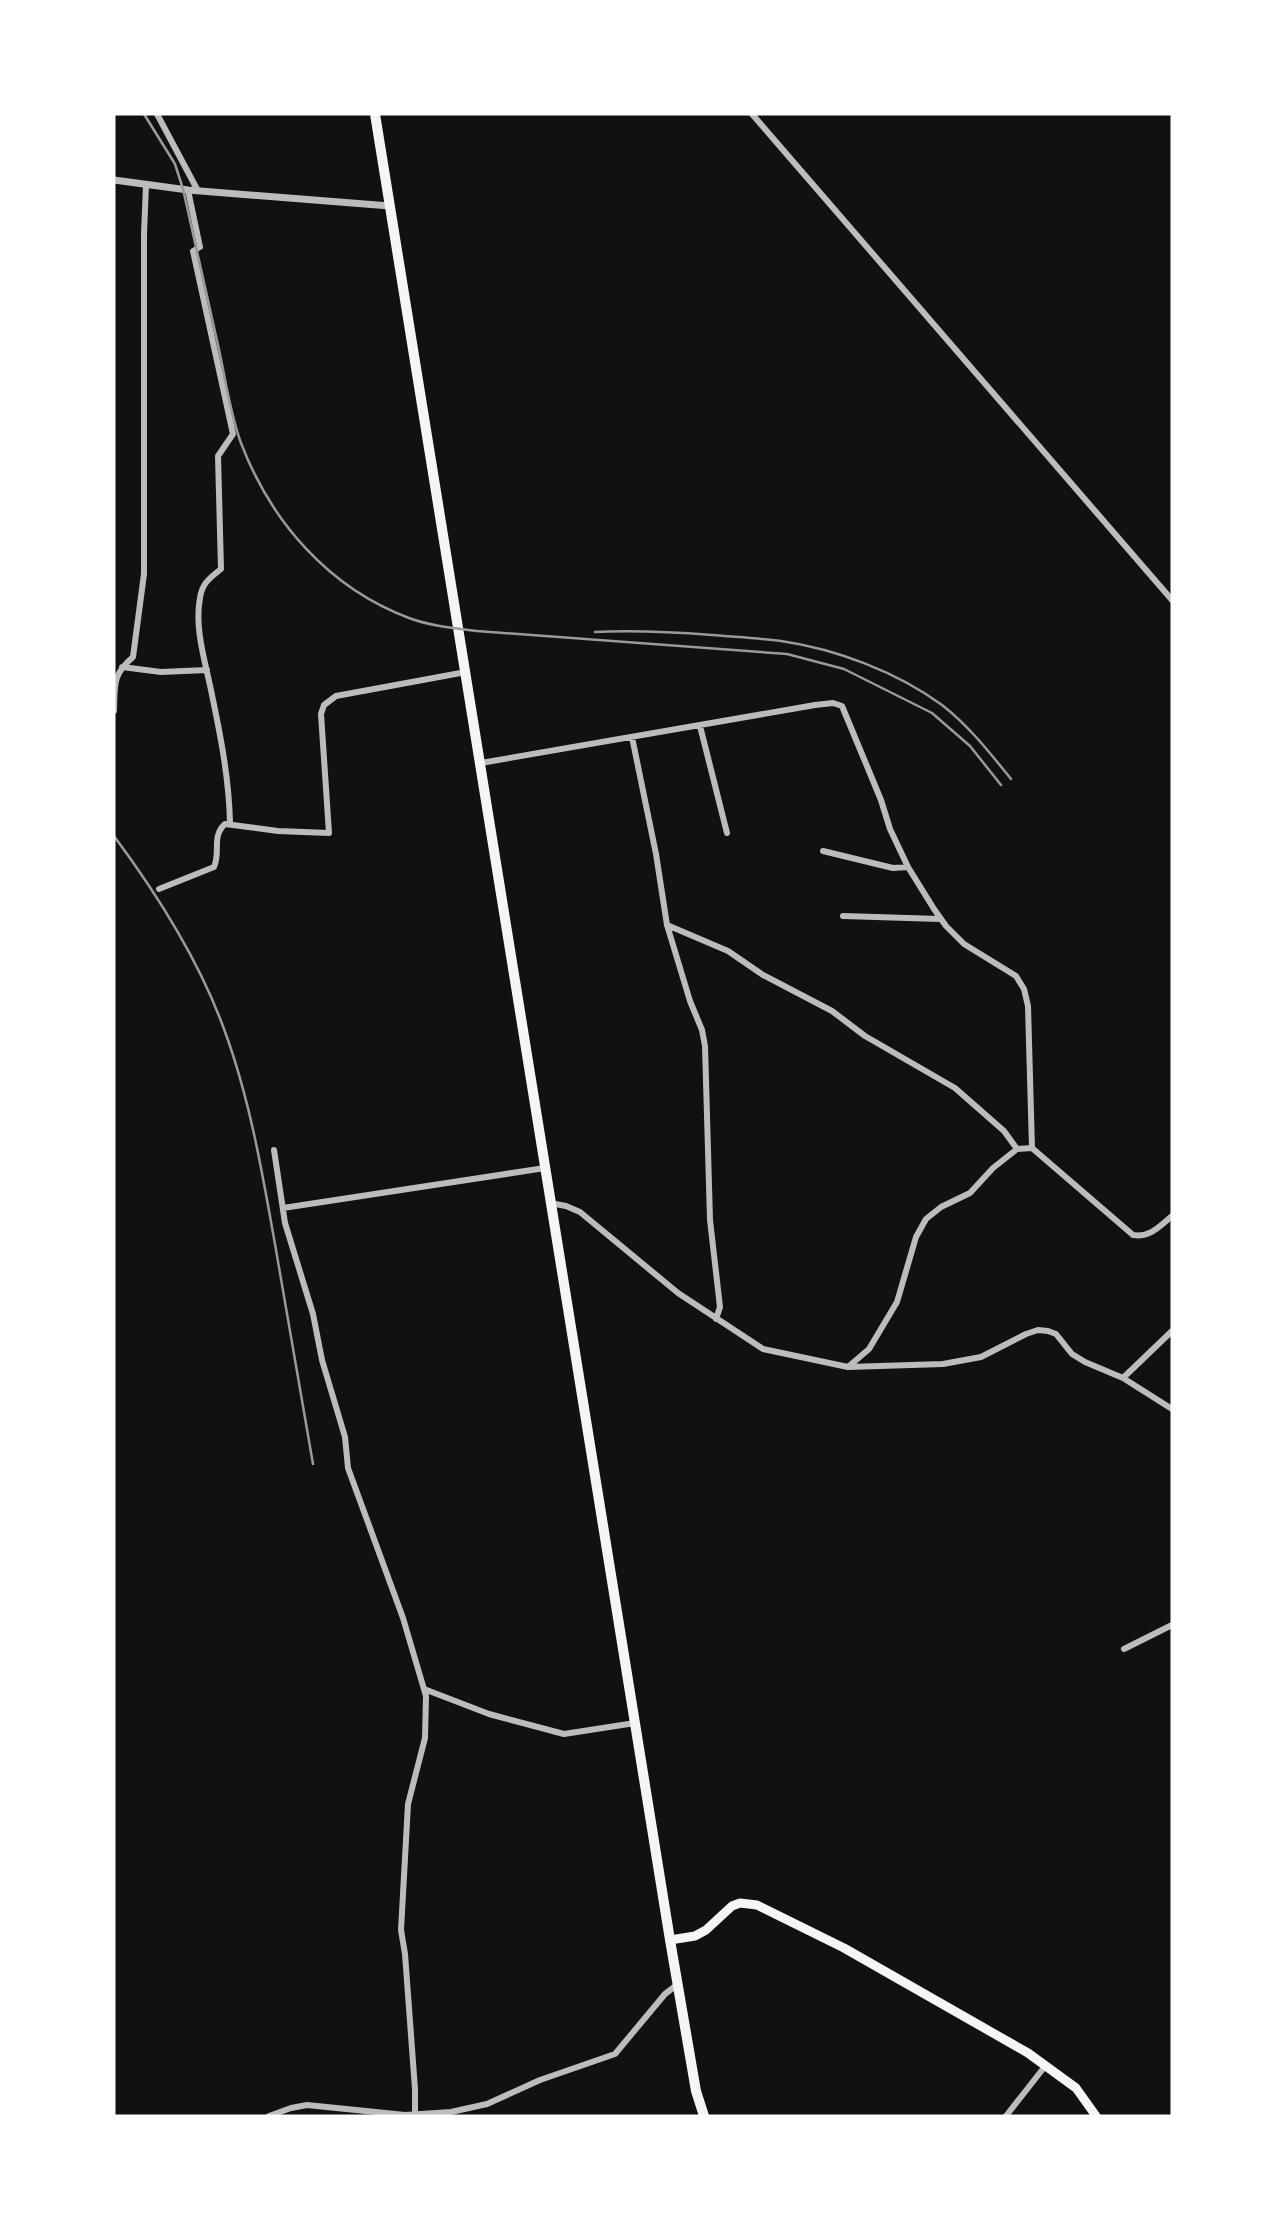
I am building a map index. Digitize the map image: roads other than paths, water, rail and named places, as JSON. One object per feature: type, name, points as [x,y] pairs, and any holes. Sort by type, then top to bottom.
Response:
[{"type":"main road","points":[[375,114],[670,1940],[696,2091],[704,2116]]},
{"type":"main road","points":[[670,1940],[695,1936],[706,1930],[732,1906],[750,1903],[844,1948],[986,2028],[1046,2065],[1076,2088],[1096,2116]]},
{"type":"street","points":[[157,114],[198,191]]},
{"type":"street","points":[[752,114],[1172,598]]},
{"type":"street","points":[[114,180],[198,191],[390,206]]},
{"type":"street","points":[[131,668],[144,574],[146,185]]},
{"type":"street","points":[[188,190],[201,247],[193,251],[233,433],[218,456],[221,569],[206,580],[198,615],[224,752],[230,823]]},
{"type":"street","points":[[114,711],[116,677],[122,667],[134,657]]},
{"type":"street","points":[[122,667],[160,672],[207,670]]},
{"type":"street","points":[[159,890],[214,867],[217,862],[218,831],[225,824],[253,829],[329,833],[321,722],[324,705],[335,696],[466,672]]},
{"type":"street","points":[[481,763],[815,705],[842,706],[890,829],[908,867],[940,919],[977,954],[1016,976],[1024,989],[1028,1006],[1032,1148]]},
{"type":"street","points":[[700,726],[727,833]]},
{"type":"street","points":[[632,737],[656,854],[667,925],[705,1046],[710,1220],[720,1307],[716,1320]]},
{"type":"street","points":[[822,851],[893,868],[908,867]]},
{"type":"street","points":[[843,916],[940,919]]},
{"type":"street","points":[[667,925],[728,951],[955,1088],[1004,1131],[1017,1149]]},
{"type":"street","points":[[848,1367],[869,1349],[897,1301],[912,1247],[926,1219],[941,1207],[970,1193],[993,1168],[1017,1149],[1032,1148],[1133,1235],[1139,1237],[1150,1234],[1172,1216]]},
{"type":"street","points":[[274,1150],[289,1239],[313,1314],[322,1360],[345,1437],[348,1468],[403,1618],[427,1703],[425,1738],[408,1804],[401,1930],[405,1954],[415,2115]]},
{"type":"street","points":[[283,1208],[545,1168]]},
{"type":"street","points":[[551,1203],[580,1212],[647,1269],[716,1320],[763,1349],[848,1367],[960,1362],[981,1357],[1038,1330],[1056,1334],[1072,1354],[1123,1378],[1172,1409]]},
{"type":"street","points":[[1123,1378],[1172,1331]]},
{"type":"street","points":[[1124,1649],[1172,1625]]},
{"type":"street","points":[[424,1689],[489,1714],[564,1734],[635,1723]]},
{"type":"street","points":[[269,2116],[307,2105],[415,2115],[451,2112],[487,2104],[540,2080],[607,2058],[623,2048],[665,1994],[678,1984]]},
{"type":"street","points":[[1006,2116],[1046,2065]]},
{"type":"railway","points":[[144,114],[175,164],[183,189],[241,443],[254,472],[286,525],[306,549],[353,589],[409,618],[434,625],[477,631],[787,654],[844,669],[932,713],[970,746],[1001,785]]},
{"type":"railway","points":[[595,632],[668,632],[764,639],[844,656],[886,672],[942,705],[970,731],[1011,779]]},
{"type":"railway","points":[[114,836],[161,904],[190,953],[214,1003],[233,1056],[261,1166],[313,1464]]}]
